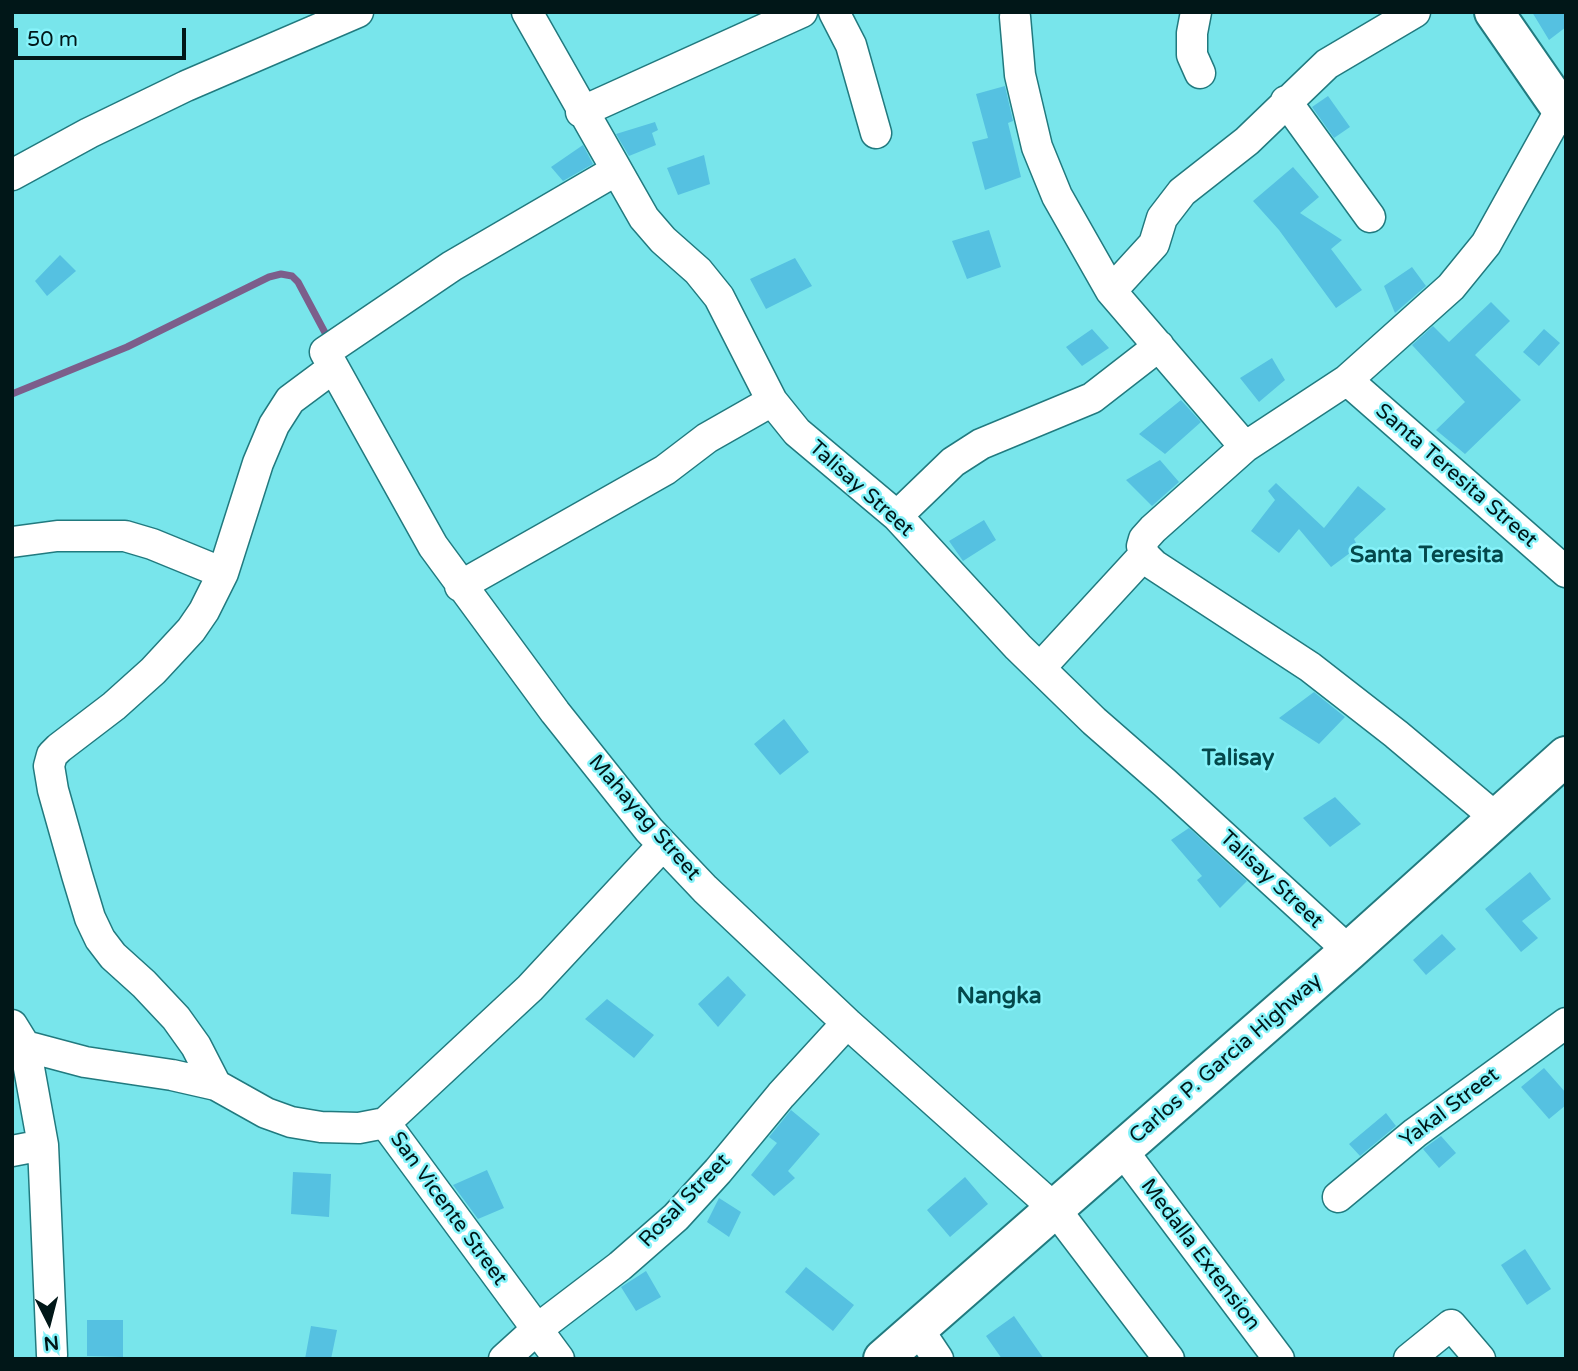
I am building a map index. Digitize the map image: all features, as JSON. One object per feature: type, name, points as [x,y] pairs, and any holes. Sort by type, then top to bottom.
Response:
[{"type":"main road","points":[[1494,12],[1563,112]]},
{"type":"main road","name":"Carlos P. Garcia Highway","points":[[883,1359],[928,1344],[1055,1209],[1566,756]]},
{"type":"street","points":[[12,175],[89,133],[186,86],[358,12]]},
{"type":"street","name":"Talisay Street","points":[[527,12],[644,218],[663,240],[698,271],[719,297],[772,401],[797,432],[897,516],[1018,647],[1094,721],[1349,951]]},
{"type":"street","points":[[582,112],[802,12]]},
{"type":"street","points":[[834,12],[850,45],[876,134]]},
{"type":"street","points":[[1196,12],[1192,55],[1200,73]]},
{"type":"street","points":[[1111,291],[1154,244],[1161,218],[1182,192],[1247,141],[1327,64],[1415,12]]},
{"type":"street","points":[[1021,14],[1020,75],[1037,148],[1057,196],[1111,291],[1245,447]]},
{"type":"street","points":[[1286,102],[1370,217]]},
{"type":"street","points":[[1496,818],[1396,734],[1310,667],[1154,565],[1144,555],[1142,543],[1153,529],[1245,447],[1347,380],[1423,314],[1470,265],[1508,208],[1563,112]]},
{"type":"street","points":[[216,1085],[176,1018],[113,956],[100,939],[90,918],[53,790],[49,766],[52,755],[153,671],[191,630],[204,611],[223,573],[258,463],[274,425],[290,400],[329,360],[452,266],[615,171]]},
{"type":"street","points":[[897,516],[953,462],[981,444],[1092,398],[1159,346]]},
{"type":"street","name":"Mahayag Street","points":[[329,360],[394,480],[460,586],[555,712],[663,845],[847,1023],[1055,1209],[1169,1359]]},
{"type":"street","name":"Santa Teresita Street","points":[[1347,380],[1566,572]]},
{"type":"street","points":[[460,586],[665,470],[707,438],[772,401]]},
{"type":"street","points":[[12,542],[57,536],[125,536],[223,573]]},
{"type":"street","points":[[1040,668],[1144,555]]},
{"type":"street","points":[[385,1123],[530,988],[663,845]]},
{"type":"street","name":"Rosal Street","points":[[504,1359],[536,1330],[620,1266],[676,1217],[847,1023]]},
{"type":"street","name":"Yakal Street","points":[[1338,1197],[1415,1133],[1566,1023]]},
{"type":"street","points":[[19,1036],[43,1145],[53,1357]]},
{"type":"street","name":"San Vicente Street","points":[[19,1036],[85,1062],[172,1075],[216,1085],[266,1113],[291,1122],[321,1127],[359,1128],[385,1123],[559,1359]]},
{"type":"street","points":[[12,1151],[43,1145]]},
{"type":"street","name":"Medalla Extension","points":[[1122,1150],[1279,1359]]},
{"type":"street","points":[[1409,1359],[1451,1325],[1480,1359]]},
{"type":"building","points":[[1532,12],[1566,12],[1566,27],[1549,40]]},
{"type":"building","points":[[1005,86],[1013,121],[1008,123],[1021,177],[985,190],[972,142],[988,138],[976,94]]},
{"type":"building","points":[[1328,96],[1350,127],[1334,138],[1312,107]]},
{"type":"building","points":[[655,122],[658,130],[652,133],[656,145],[629,156],[616,134]]},
{"type":"building","points":[[583,145],[593,164],[563,181],[551,167]]},
{"type":"building","points":[[704,155],[710,184],[678,195],[667,168]]},
{"type":"building","points":[[1293,167],[1319,197],[1300,213],[1342,240],[1331,249],[1362,290],[1336,308],[1279,230],[1253,201]]},
{"type":"building","points":[[989,230],[1001,267],[967,279],[952,241]]},
{"type":"building","points":[[60,255],[76,271],[47,296],[35,281]]},
{"type":"building","points":[[795,258],[812,286],[766,309],[750,279]]},
{"type":"building","points":[[1412,267],[1426,286],[1395,313],[1384,286]]},
{"type":"building","points":[[1491,302],[1510,321],[1475,355],[1521,400],[1465,454],[1436,430],[1465,402],[1412,345],[1433,326],[1449,342]]},
{"type":"building","points":[[1092,329],[1109,348],[1082,366],[1066,347]]},
{"type":"building","points":[[1544,329],[1560,343],[1539,366],[1523,352]]},
{"type":"building","points":[[1272,358],[1285,380],[1259,402],[1240,378]]},
{"type":"building","points":[[1181,400],[1201,422],[1165,454],[1139,434]]},
{"type":"building","points":[[1160,460],[1179,482],[1152,506],[1126,480]]},
{"type":"building","points":[[1276,483],[1324,528],[1358,486],[1386,509],[1354,539],[1358,547],[1331,567],[1299,529],[1279,553],[1251,531],[1275,500],[1268,491]]},
{"type":"building","points":[[984,520],[996,540],[963,561],[949,541]]},
{"type":"building","points":[[1314,692],[1345,717],[1319,744],[1279,718]]},
{"type":"building","points":[[784,719],[809,752],[780,775],[754,744]]},
{"type":"building","points":[[1335,797],[1361,824],[1330,847],[1303,818]]},
{"type":"building","points":[[1189,828],[1247,881],[1220,908],[1197,880],[1202,876],[1171,840]]},
{"type":"building","points":[[1530,872],[1551,899],[1522,921],[1538,938],[1521,952],[1485,909]]},
{"type":"building","points":[[1442,934],[1456,949],[1426,975],[1413,960]]},
{"type":"building","points":[[728,976],[746,995],[718,1027],[698,1004]]},
{"type":"building","points":[[607,999],[654,1035],[634,1058],[585,1019]]},
{"type":"building","points":[[1544,1068],[1566,1093],[1566,1105],[1549,1119],[1521,1087]]},
{"type":"building","points":[[791,1110],[820,1134],[788,1171],[795,1178],[774,1196],[751,1175],[777,1143],[769,1137]]},
{"type":"building","points":[[1386,1113],[1396,1126],[1360,1156],[1349,1144]]},
{"type":"building","points":[[1441,1136],[1456,1153],[1439,1168],[1423,1149]]},
{"type":"building","points":[[487,1170],[504,1208],[478,1219],[453,1185]]},
{"type":"building","points":[[293,1172],[331,1174],[329,1217],[291,1214]]},
{"type":"building","points":[[965,1177],[988,1204],[950,1237],[927,1210]]},
{"type":"building","points":[[719,1198],[741,1212],[729,1237],[707,1222]]},
{"type":"building","points":[[1525,1249],[1551,1289],[1527,1305],[1501,1265]]},
{"type":"building","points":[[806,1267],[854,1305],[833,1331],[785,1292]]},
{"type":"building","points":[[646,1271],[661,1297],[636,1311],[621,1287]]},
{"type":"building","points":[[1014,1316],[1044,1359],[1002,1359],[986,1336]]},
{"type":"building","points":[[87,1320],[123,1320],[123,1357],[87,1356]]},
{"type":"building","points":[[311,1326],[337,1330],[331,1359],[305,1359]]},
{"type":"waterway","points":[[12,394],[127,347],[269,277],[281,274],[292,276],[298,282],[330,342]]},
{"type":"district","name":"Santa Teresita","points":[[1427,556]]},
{"type":"district","name":"Talisay","points":[[1238,759]]},
{"type":"district","name":"Nangka","points":[[999,997]]}]
